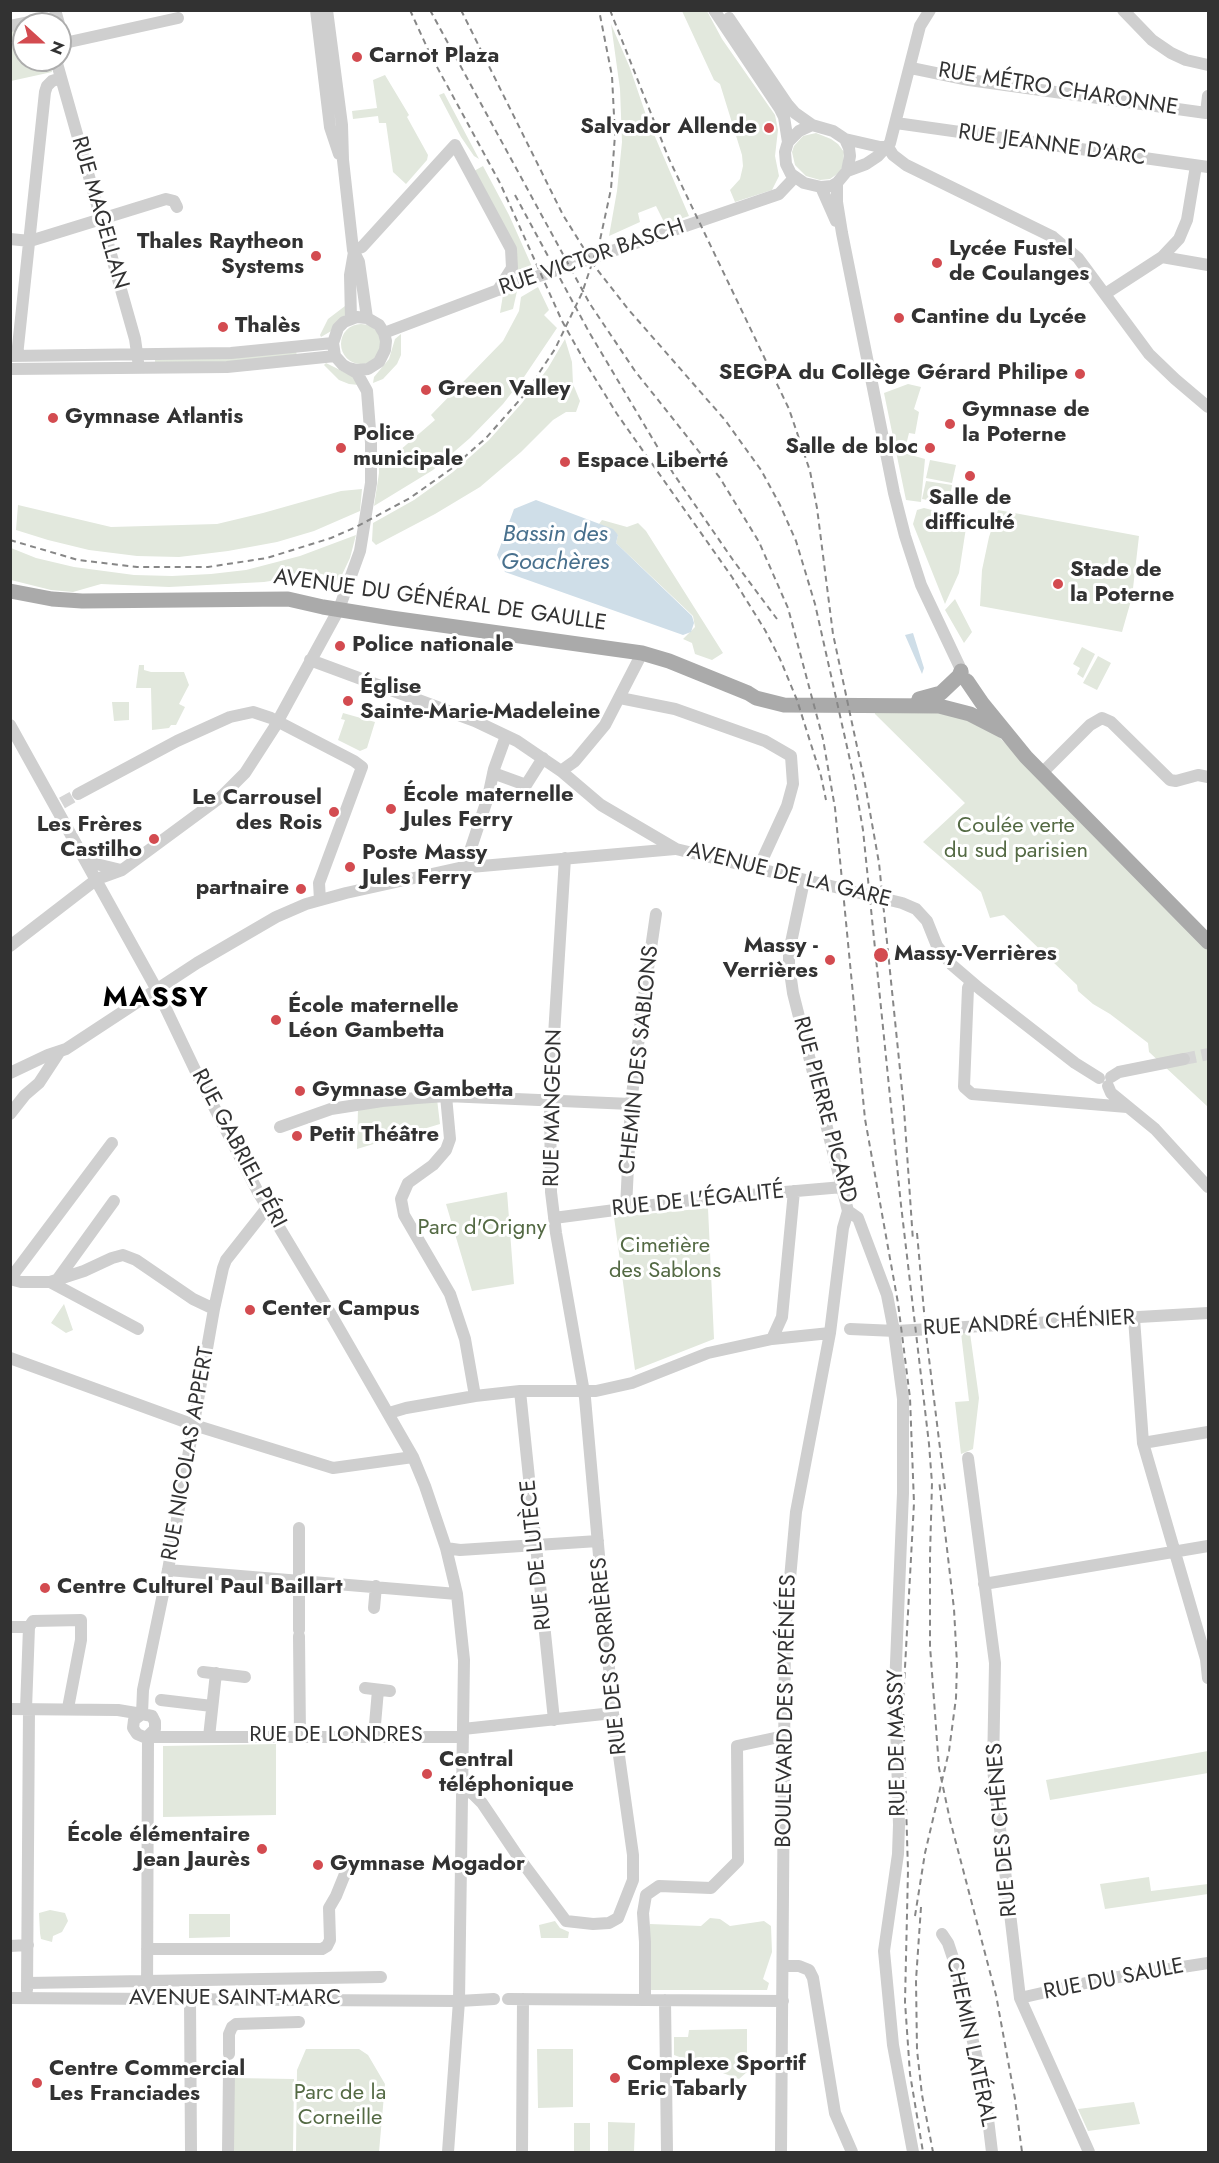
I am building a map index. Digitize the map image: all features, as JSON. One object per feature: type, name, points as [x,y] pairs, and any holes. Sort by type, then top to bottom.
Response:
[{"type":"main road","name":"AVENUE DU GÉNÉRAL DE GAULLE","points":[[10,591],[52,599],[82,601],[288,599],[339,609],[642,653],[669,661],[756,698],[775,703],[802,706],[939,705],[970,714],[1005,732]]},
{"type":"main road","name":"AVENUE DU GÉNÉRAL DE GAULLE","points":[[748,693],[799,701],[916,700],[933,697],[941,693],[959,676],[964,676]]},
{"type":"main road","points":[[964,676],[1005,732],[1042,773],[1209,942]]},
{"type":"street","points":[[316,10],[330,127],[338,153],[343,160]]},
{"type":"street","points":[[327,10],[342,125],[343,160],[354,251],[350,275],[351,319]]},
{"type":"street","points":[[714,10],[784,117],[788,142],[785,158],[788,169],[795,177],[804,183],[821,187],[837,183],[847,171],[850,156],[845,139]]},
{"type":"street","points":[[724,10],[795,113],[812,125],[833,131],[845,139],[888,147]]},
{"type":"street","points":[[866,164],[888,147],[911,68],[920,26],[930,10]]},
{"type":"street","points":[[1123,10],[1152,40],[1171,53],[1186,60],[1209,65]]},
{"type":"street","points":[[1133,10],[1155,35],[1189,54],[1209,59]]},
{"type":"street","points":[[72,41],[178,18]]},
{"type":"street","name":"RUE MÉTRO CHARONNE","points":[[911,68],[969,80],[1206,113],[1209,96]]},
{"type":"street","name":"RUE MAGELLAN","points":[[59,72],[135,339],[138,361]]},
{"type":"street","points":[[61,78],[52,81],[45,92],[30,241],[14,356],[227,367],[334,350]]},
{"type":"street","points":[[869,145],[881,141],[896,123]]},
{"type":"street","name":"RUE JEANNE D'ARC","points":[[896,123],[1202,166]]},
{"type":"street","points":[[788,142],[799,131],[812,125]]},
{"type":"street","points":[[354,251],[362,247],[455,145],[511,249],[512,268],[498,290]]},
{"type":"street","points":[[888,147],[893,155],[906,165],[1053,237],[1078,258],[1149,354],[1203,396],[1209,407]]},
{"type":"street","points":[[847,171],[879,162],[906,165]]},
{"type":"street","points":[[1105,294],[1162,257],[1179,238],[1187,219],[1202,166]]},
{"type":"street","name":"RUE VICTOR BASCH","points":[[384,333],[498,290],[779,194],[795,177]]},
{"type":"street","points":[[837,183],[837,202],[842,233],[894,493],[905,536],[921,585],[964,676]]},
{"type":"street","points":[[821,187],[842,233]]},
{"type":"street","points":[[10,239],[30,241],[101,220],[112,214],[166,200],[174,201],[177,207]]},
{"type":"street","points":[[354,251],[359,262],[367,318]]},
{"type":"street","points":[[1162,257],[1209,265]]},
{"type":"street","points":[[10,946],[97,879],[122,870],[189,822],[237,782],[278,722],[339,609],[360,551],[368,505],[371,463],[367,391],[372,375],[385,350],[384,333],[379,326],[367,318],[351,319],[338,328],[334,350]]},
{"type":"street","points":[[334,350],[357,373],[367,391]]},
{"type":"street","points":[[10,369],[138,361]]},
{"type":"street","points":[[350,368],[362,370],[379,362]]},
{"type":"street","points":[[561,771],[575,761],[599,733],[620,698],[639,659]]},
{"type":"street","points":[[310,660],[474,721],[506,736],[561,771],[601,805],[676,849]]},
{"type":"street","points":[[620,698],[675,709],[765,741],[791,756],[793,783],[787,806],[758,869]]},
{"type":"street","points":[[78,794],[177,741],[230,717],[253,712],[278,722],[362,767],[319,883],[320,900]]},
{"type":"street","points":[[1042,773],[1089,725],[1102,718],[1111,722],[1170,780],[1176,781],[1198,775],[1209,777]]},
{"type":"street","name":"RUE GABRIEL PÉRI","points":[[10,725],[59,804],[157,990],[197,1074],[267,1208],[301,1262],[413,1457],[446,1548],[457,1594],[464,1660],[459,2001],[448,2152]]},
{"type":"street","points":[[469,867],[467,860],[506,736]]},
{"type":"street","points":[[493,773],[526,785],[543,758]]},
{"type":"street","points":[[632,853],[641,844],[641,828]]},
{"type":"street","points":[[10,1073],[75,1044],[197,963],[276,917],[320,900],[469,867],[676,849]]},
{"type":"street","name":"AVENUE DE LA GARE","points":[[676,849],[902,903],[916,909],[927,921],[945,958],[971,982]]},
{"type":"street","name":"RUE MANGEON","points":[[565,858],[550,1100],[551,1192],[583,1391]]},
{"type":"street","points":[[88,862],[122,870]]},
{"type":"street","name":"RUE PIERRE PICARD","points":[[804,880],[791,939],[790,975],[848,1210],[858,1218],[867,1237],[886,1295],[894,1331]]},
{"type":"street","name":"CHEMIN DES SABLONS","points":[[626,1208],[631,1104],[656,914]]},
{"type":"street","points":[[1127,1107],[972,1094],[964,1087],[971,982],[1075,1063],[1106,1080],[1111,1093],[1155,1129],[1209,1187]]},
{"type":"street","points":[[10,1114],[24,1095],[39,1083],[60,1051]]},
{"type":"street","points":[[1106,1080],[1119,1072],[1184,1059]]},
{"type":"street","points":[[446,1096],[450,1139],[446,1150],[433,1165],[408,1183],[401,1199],[404,1215],[450,1294],[465,1339],[475,1396]]},
{"type":"street","points":[[280,1127],[331,1109],[382,1101],[446,1096],[631,1104]]},
{"type":"street","points":[[112,1143],[10,1279],[21,1282],[53,1281],[123,1255],[136,1260],[193,1299],[214,1309]]},
{"type":"street","name":"RUE DE L'ÉGALITÉ","points":[[554,1218],[626,1208],[843,1187]]},
{"type":"street","points":[[772,1340],[782,1317],[794,1191]]},
{"type":"street","points":[[53,1281],[114,1201]]},
{"type":"street","name":"RUE NICOLAS APPERT","points":[[142,1714],[143,1690],[168,1570],[214,1309],[226,1260],[267,1208]]},
{"type":"street","name":"BOULEVARD DES PYRÉNÉES","points":[[781,2152],[785,1634],[796,1512],[830,1333],[843,1228],[848,1210]]},
{"type":"street","points":[[53,1281],[138,1329]]},
{"type":"street","name":"RUE ANDRÉ CHÉNIER","points":[[850,1329],[894,1331],[1209,1312]]},
{"type":"street","points":[[1134,1318],[1143,1443],[1207,1659],[1209,1678]]},
{"type":"street","name":"RUE DE MASSY","points":[[894,1331],[903,1411],[903,1505],[895,1687],[899,1825],[898,1854],[884,1951],[893,2045],[913,2152]]},
{"type":"street","points":[[389,1413],[475,1396],[520,1391],[596,1391],[624,1385],[708,1353],[772,1340],[830,1333]]},
{"type":"street","points":[[10,1358],[194,1425],[333,1468],[413,1457]]},
{"type":"street","name":"RUE DE LUTÈCE","points":[[520,1391],[554,1720]]},
{"type":"street","name":"RUE DES SORRIÈRES","points":[[463,1788],[482,1803],[566,1921],[593,1924],[609,1923],[618,1918],[633,1880],[633,1855],[613,1713],[583,1391]]},
{"type":"street","points":[[1143,1443],[1209,1432]]},
{"type":"street","name":"RUE DES CHÊNES","points":[[968,1458],[995,1663],[993,1768],[1020,1998],[1089,2152]]},
{"type":"street","points":[[298,1528],[300,1737]]},
{"type":"street","points":[[446,1548],[460,1550],[598,1541]]},
{"type":"street","points":[[984,1584],[1209,1546]]},
{"type":"street","points":[[168,1570],[457,1594]]},
{"type":"street","points":[[374,1608],[376,1586]]},
{"type":"street","points":[[27,1998],[29,1627],[33,1621],[81,1620],[81,1640],[68,1708]]},
{"type":"street","points":[[10,1627],[29,1627]]},
{"type":"street","points":[[209,1737],[212,1706],[209,1673],[244,1677]]},
{"type":"street","points":[[374,1736],[378,1690]]},
{"type":"street","points":[[161,1700],[212,1706]]},
{"type":"street","points":[[10,1709],[118,1710],[152,1716],[156,1726],[172,1736]]},
{"type":"street","points":[[118,1710],[133,1724],[137,1734],[148,1736],[156,1726]]},
{"type":"street","name":"RUE DE LONDRES","points":[[148,1736],[300,1737],[463,1733],[613,1713]]},
{"type":"street","points":[[133,1724],[136,1717],[142,1714]]},
{"type":"street","points":[[147,1999],[148,1736]]},
{"type":"street","points":[[645,2000],[643,1913],[646,1895],[659,1886],[711,1888],[738,1862],[737,1746],[784,1736]]},
{"type":"street","points":[[147,1949],[322,1949],[330,1940],[329,1908],[349,1864]]},
{"type":"street","name":"CHEMIN LATÉRAL","points":[[942,1934],[948,1943],[956,1967],[985,2094],[992,2152]]},
{"type":"street","points":[[10,1946],[28,1946]]},
{"type":"street","name":"RUE DU SAULE","points":[[1020,1998],[1099,1980],[1209,1963]]},
{"type":"street","points":[[783,1966],[799,1966],[809,1970],[813,1978],[835,2113],[852,2152]]},
{"type":"street","name":"AVENUE SAINT-MARC","points":[[27,1983],[381,1977]]},
{"type":"street","name":"AVENUE SAINT-MARC","points":[[10,1998],[459,2001],[494,1999]]},
{"type":"street","points":[[190,1999],[191,2152]]},
{"type":"street","points":[[508,1999],[783,2001]]},
{"type":"street","points":[[522,2152],[523,1999]]},
{"type":"street","points":[[665,2000],[667,2152]]},
{"type":"street","points":[[229,2054],[230,2034],[232,2027],[236,2024],[299,2022]]},
{"type":"street","points":[[228,2152],[229,2071]]},
{"type":"green space","points":[[682,11],[707,11],[722,39],[775,115],[778,130],[775,156],[779,176],[772,190],[735,202],[730,190],[740,179],[743,166],[742,155],[720,84],[714,80]]},
{"type":"green space","points":[[611,24],[630,68],[647,118],[689,216],[665,224],[656,206],[638,213],[640,222],[609,236],[622,142],[620,89]]},
{"type":"green space","points":[[10,30],[12,30],[12,72],[52,72],[11,81]]},
{"type":"green space","points":[[385,75],[409,115],[407,117],[428,155],[427,160],[406,184],[393,172],[386,123],[379,123],[378,116],[353,119],[352,111],[377,108],[373,80]]},
{"type":"green space","points":[[444,93],[479,159],[474,156],[461,137],[439,95]]},
{"type":"green space","points":[[816,133],[831,139],[844,152],[840,172],[830,179],[820,180],[806,176],[795,165],[792,152],[794,146],[803,136]]},
{"type":"green space","points":[[483,166],[509,215],[534,271],[519,278],[513,273],[516,267],[474,171]]},
{"type":"green space","points":[[538,287],[549,310],[544,315],[557,328],[524,377],[503,404],[470,438],[433,470],[374,506],[379,473],[379,454],[389,454],[392,457],[435,420],[431,415],[503,341],[519,311],[521,297]]},
{"type":"green space","points":[[517,291],[513,309],[500,313],[503,295]]},
{"type":"green space","points":[[345,306],[346,314],[333,330],[321,337],[328,319]]},
{"type":"green space","points":[[361,324],[375,330],[381,344],[375,358],[361,364],[347,358],[341,344],[347,330]]},
{"type":"green space","points":[[401,334],[401,355],[397,364],[383,379],[373,383],[374,377],[389,359],[395,339]]},
{"type":"green space","points":[[565,339],[572,362],[573,384],[580,401],[576,412],[566,412],[553,420],[521,452],[480,487],[376,545],[372,541],[373,523],[414,500],[453,472],[489,440],[522,403],[548,368]]},
{"type":"green space","points":[[296,351],[297,356],[234,362],[155,363],[155,358]]},
{"type":"green space","points":[[326,363],[352,376],[359,385],[339,380],[324,365]]},
{"type":"green space","points":[[908,384],[921,387],[914,409],[919,412],[915,434],[909,433],[904,453],[925,459],[921,502],[906,500],[884,393]]},
{"type":"green space","points":[[930,460],[956,465],[952,483],[926,478]]},
{"type":"green space","points":[[926,481],[952,485],[949,504],[922,499]]},
{"type":"green space","points":[[362,489],[360,511],[314,531],[277,542],[179,557],[137,556],[89,550],[16,530],[18,505],[111,527],[217,524],[341,491]]},
{"type":"green space","points":[[924,508],[936,514],[968,515],[959,573],[945,604],[913,524],[917,510]]},
{"type":"green space","name":"Stade de la Poterne","points":[[998,510],[1139,536],[1132,597],[1122,632],[980,606],[982,570]]},
{"type":"green space","points":[[602,520],[627,527],[638,523],[646,531],[723,653],[712,660],[695,654],[692,643],[683,639],[695,627],[693,616],[616,543],[618,535],[599,524]]},
{"type":"green space","points":[[356,535],[350,558],[339,581],[312,572],[292,574],[283,579],[264,582],[169,587],[101,584],[73,592],[51,590],[11,580],[11,548],[36,558],[74,567],[134,575],[172,576],[246,570],[300,556]]},
{"type":"green space","points":[[955,599],[972,632],[964,643],[945,610]]},
{"type":"green space","points":[[1082,647],[1095,654],[1083,678],[1077,674],[1080,668],[1073,664]]},
{"type":"green space","points":[[1098,656],[1111,663],[1097,690],[1083,683]]},
{"type":"green space","points":[[139,665],[144,665],[144,670],[151,672],[184,672],[189,685],[179,704],[185,707],[176,725],[152,730],[151,688],[136,688]]},
{"type":"green space","points":[[112,702],[129,702],[129,720],[114,721]]},
{"type":"green space","name":"Coulée verte du sud parisien","points":[[935,708],[991,729],[1208,946],[1208,1107],[1149,1052],[1148,1043],[1078,991],[1077,985],[1004,915],[990,918],[981,892],[923,842],[965,803],[875,714],[874,709]]},
{"type":"green space","points":[[343,713],[375,722],[367,748],[360,751],[338,740],[345,720],[341,719]]},
{"type":"green space","points":[[437,1099],[440,1124],[357,1149],[358,1108]]},
{"type":"green space","name":"Parc d'Origny","points":[[507,1192],[514,1284],[472,1291],[446,1204]]},
{"type":"green space","name":"Cimetière des Sablons","points":[[708,1208],[714,1339],[635,1370],[614,1217]]},
{"type":"green space","points":[[64,1304],[73,1330],[66,1333],[51,1323]]},
{"type":"green space","points":[[961,1333],[970,1333],[979,1398],[973,1449],[961,1454],[955,1402],[969,1401]]},
{"type":"green space","points":[[276,1744],[276,1815],[163,1817],[163,1746]]},
{"type":"green space","points":[[1208,1751],[1208,1773],[1050,1800],[1046,1780]]},
{"type":"green space","points":[[1149,1877],[1151,1891],[1208,1884],[1208,1894],[1105,1909],[1100,1884]]},
{"type":"green space","points":[[50,1910],[65,1913],[68,1921],[62,1932],[53,1936],[52,1942],[41,1939],[40,1933],[39,1913]]},
{"type":"green space","points":[[189,1914],[230,1914],[230,1937],[189,1938]]},
{"type":"green space","points":[[710,1918],[720,1919],[730,1926],[764,1921],[771,1926],[772,1952],[763,1979],[769,1983],[767,1990],[649,1990],[650,1924],[701,1926]]},
{"type":"green space","points":[[555,1921],[560,1928],[569,1932],[568,1938],[541,1938],[539,1925]]},
{"type":"green space","points":[[747,2029],[747,2072],[739,2079],[674,2055],[674,2037],[688,2037],[689,2030]]},
{"type":"green space","name":"Parc de la Corneille","points":[[306,2049],[359,2049],[368,2055],[385,2084],[379,2152],[296,2152],[297,2070]]},
{"type":"green space","points":[[537,2049],[573,2049],[573,2107],[538,2108]]},
{"type":"green space","points":[[233,2078],[294,2079],[293,2152],[233,2152]]},
{"type":"green space","points":[[1134,2102],[1140,2124],[1088,2131],[1078,2109]]},
{"type":"green space","points":[[608,2122],[635,2123],[634,2152],[608,2152]]},
{"type":"green space","points":[[574,2123],[590,2123],[590,2152],[574,2152]]},
{"type":"water","name":"Bassin des Goachères","points":[[536,500],[613,529],[618,535],[616,543],[692,616],[694,623],[691,632],[683,635],[505,572],[497,555],[514,509]]},
{"type":"water","points":[[913,633],[924,668],[922,674],[905,635]]},
{"type":"tunnel","points":[[62,803],[78,794]]},
{"type":"tunnel","points":[[1184,1059],[1208,1054]]},
{"type":"railway","points":[[410,10],[430,54],[500,183],[562,321],[585,362],[617,414],[732,577],[765,630],[797,700],[821,776],[826,800]]},
{"type":"railway","points":[[430,10],[590,304],[635,371],[720,478],[759,542],[788,608],[823,739],[835,808],[865,1119],[898,1303],[910,1398],[914,1503],[903,1704],[908,1870],[905,2002],[910,2074],[923,2152]]},
{"type":"railway","points":[[461,10],[563,215],[596,268],[628,309],[725,420],[761,470],[796,541],[815,604],[854,778],[863,830],[901,1205],[929,1444],[932,1483],[930,1646],[939,1768],[950,1820],[996,1995],[1022,2152]]},
{"type":"railway","points":[[10,540],[78,560],[137,567],[208,567],[267,558],[331,538],[410,498],[451,469],[486,438],[525,394],[555,349],[582,293],[600,240],[611,189],[615,135],[612,76],[599,10]]},
{"type":"railway","points":[[610,10],[669,159],[789,409],[810,471],[833,634],[865,784],[879,863],[904,1109],[913,1241]]},
{"type":"railway","points":[[515,195],[589,332],[673,473],[777,619]]},
{"type":"railway","points":[[917,1233],[926,1334],[945,1489]]},
{"type":"railway","points":[[915,1916],[925,1853],[949,1751],[956,1698],[954,1609],[939,1480]]},
{"type":"railway","points":[[921,1907],[916,1980],[917,2050],[922,2095],[933,2152]]},
{"type":"place","name":"Carnot Plaza","points":[[357,57]]},
{"type":"place","name":"Salvador Allende","points":[[769,128]]},
{"type":"place","name":"Thales Raytheon Systems","points":[[316,256]]},
{"type":"place","name":"Lycée Fustel de Coulanges","points":[[937,263]]},
{"type":"place","name":"Cantine du Lycée","points":[[899,318]]},
{"type":"place","name":"Thalès","points":[[223,327]]},
{"type":"place","name":"SEGPA du Collège Gérard Philipe","points":[[1080,374]]},
{"type":"place","name":"Green Valley","points":[[426,390]]},
{"type":"place","name":"Gymnase Atlantis","points":[[53,418]]},
{"type":"place","name":"Gymnase de la Poterne","points":[[950,424]]},
{"type":"place","name":"Police municipale","points":[[341,448]]},
{"type":"place","name":"Salle de bloc","points":[[930,448]]},
{"type":"place","name":"Espace Liberté","points":[[565,462]]},
{"type":"place","name":"Salle de difficulté","points":[[970,476]]},
{"type":"place","name":"Stade de la Poterne","points":[[1058,584]]},
{"type":"place","name":"Police nationale","points":[[340,646]]},
{"type":"place","name":"Église Sainte-Marie-Madeleine","points":[[348,701]]},
{"type":"place","name":"École maternelle Jules Ferry","points":[[391,809]]},
{"type":"place","name":"Le Carrousel des Rois","points":[[334,812]]},
{"type":"place","name":"Les Frères Castilho","points":[[154,839]]},
{"type":"place","name":"Poste Massy Jules Ferry","points":[[350,867]]},
{"type":"place","name":"partnaire","points":[[301,889]]},
{"type":"place","name":"Massy-Verrières","points":[[881,955]]},
{"type":"place","name":"Massy - Verrières","points":[[830,960]]},
{"type":"place","name":"École maternelle Léon Gambetta","points":[[276,1020]]},
{"type":"place","name":"Gymnase Gambetta","points":[[300,1091]]},
{"type":"place","name":"Petit Théâtre","points":[[297,1136]]},
{"type":"place","name":"Center Campus","points":[[250,1310]]},
{"type":"place","name":"Centre Culturel Paul Baillart","points":[[45,1588]]},
{"type":"place","name":"Central téléphonique","points":[[427,1774]]},
{"type":"place","name":"École élémentaire Jean Jaurès","points":[[262,1849]]},
{"type":"place","name":"Gymnase Mogador","points":[[318,1865]]},
{"type":"place","name":"Complexe Sportif Eric Tabarly","points":[[615,2078]]},
{"type":"place","name":"Centre Commercial Les Franciades","points":[[37,2083]]},
{"type":"district","name":"MASSY","points":[[156,999]]}]
